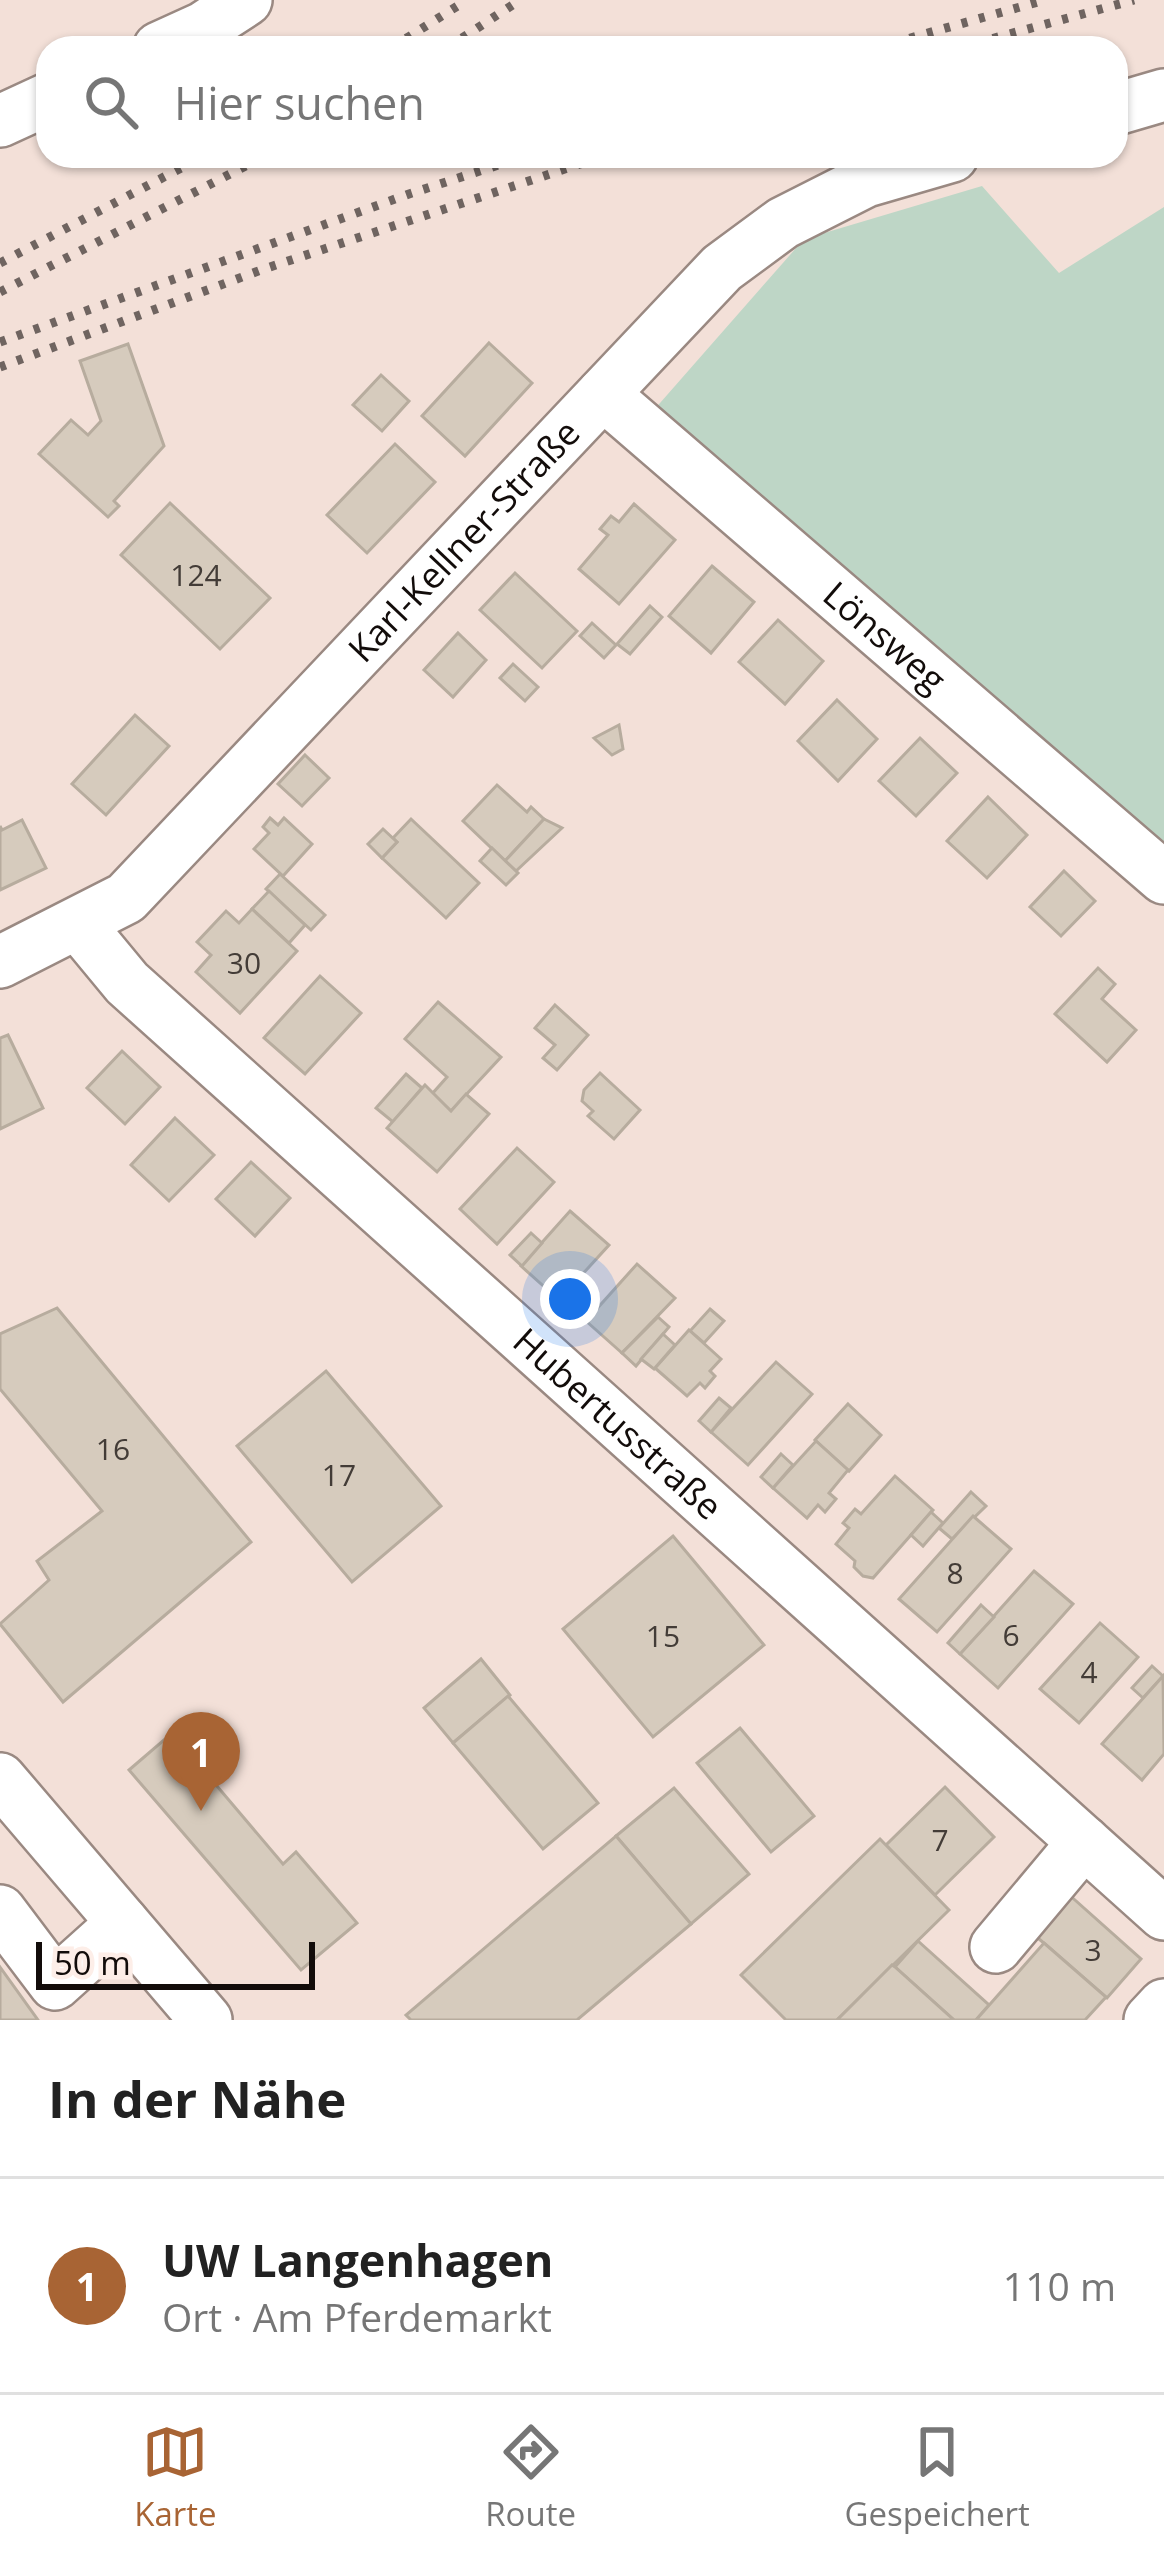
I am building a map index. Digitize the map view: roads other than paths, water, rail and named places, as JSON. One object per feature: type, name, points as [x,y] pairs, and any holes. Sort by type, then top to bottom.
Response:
[{"type":"street","points":[[185,36],[246,0]]},
{"type":"street","points":[[1128,106],[1164,95]]},
{"type":"street","points":[[0,121],[36,104]]},
{"type":"street","name":"Karl-Kellner-Straße","points":[[0,962],[126,898],[722,268],[783,223],[866,181],[911,168]]},
{"type":"street","name":"Lönsweg","points":[[603,394],[1164,878]]},
{"type":"street","name":"Hubertusstraße","points":[[79,925],[127,983],[1164,1914]]},
{"type":"street","points":[[0,1779],[206,2020]]},
{"type":"street","points":[[996,1947],[1084,1842]]},
{"type":"street","points":[[0,1911],[70,2002],[123,1923]]},
{"type":"street","points":[[1150,2020],[1164,2005]]},
{"type":"railway","points":[[410,36],[467,0]]},
{"type":"railway","points":[[465,36],[520,0]]},
{"type":"railway","points":[[918,36],[1045,0]]},
{"type":"railway","points":[[1002,36],[1134,0]]},
{"type":"railway","points":[[0,263],[181,168]]},
{"type":"railway","points":[[0,292],[242,168]]},
{"type":"railway","points":[[0,342],[489,168]]},
{"type":"railway","points":[[0,367],[261,270],[568,168]]},
{"type":"place","name":"UW Langenhagen","points":[[201,1811]]}]
